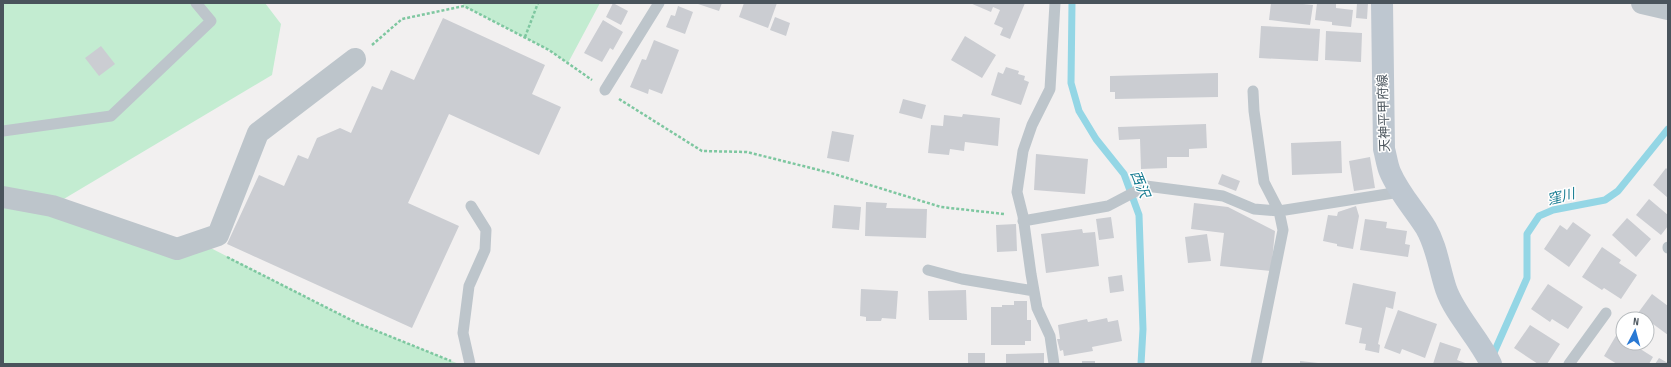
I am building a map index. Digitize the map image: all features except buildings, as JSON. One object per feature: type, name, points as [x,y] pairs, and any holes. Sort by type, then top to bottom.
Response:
[{"type":"main road","name":"天神平甲府線","points":[[1382,3],[1384,149],[1389,171],[1400,192],[1426,229],[1438,257],[1446,289],[1454,305],[1488,358]]},
{"type":"street","points":[[1642,3],[1668,9]]},
{"type":"street","points":[[3,196],[52,206],[177,249],[218,235],[258,133],[355,59]]},
{"type":"lane","points":[[3,131],[111,116],[211,21],[196,3]]},
{"type":"lane","points":[[605,90],[659,3]]},
{"type":"lane","points":[[1054,364],[1050,336],[1037,308],[1023,219],[1017,192],[1023,151],[1032,125],[1050,89],[1055,3]]},
{"type":"lane","points":[[1253,91],[1254,111],[1264,182],[1279,211],[1283,230],[1256,364]]},
{"type":"lane","points":[[1023,219],[1108,206],[1146,186],[1223,196],[1254,209],[1279,211],[1400,192]]},
{"type":"lane","points":[[470,364],[463,333],[469,286],[485,250],[486,230],[471,206]]},
{"type":"lane","points":[[928,270],[962,279],[1034,291]]},
{"type":"lane","points":[[1569,364],[1606,313]]},
{"type":"path","points":[[525,37],[538,3]]},
{"type":"path","points":[[355,59],[402,19],[464,6],[549,50],[605,90],[702,151],[747,152],[832,173],[940,208],[1023,219]]},
{"type":"path","points":[[199,242],[357,323],[452,361]]},
{"type":"green space","points":[[3,3],[265,3],[281,24],[272,75],[52,206],[177,249],[199,242],[357,323],[459,364],[3,364]]},
{"type":"green space","points":[[463,3],[600,3],[568,63],[549,50],[464,6]]},
{"type":"waterway","name":"西沢","points":[[1072,3],[1071,83],[1079,111],[1096,139],[1124,174],[1139,215],[1143,329],[1141,364]]},
{"type":"waterway","name":"窪川","points":[[1492,357],[1527,278],[1527,234],[1539,216],[1553,210],[1605,200],[1618,191],[1668,129]]}]
